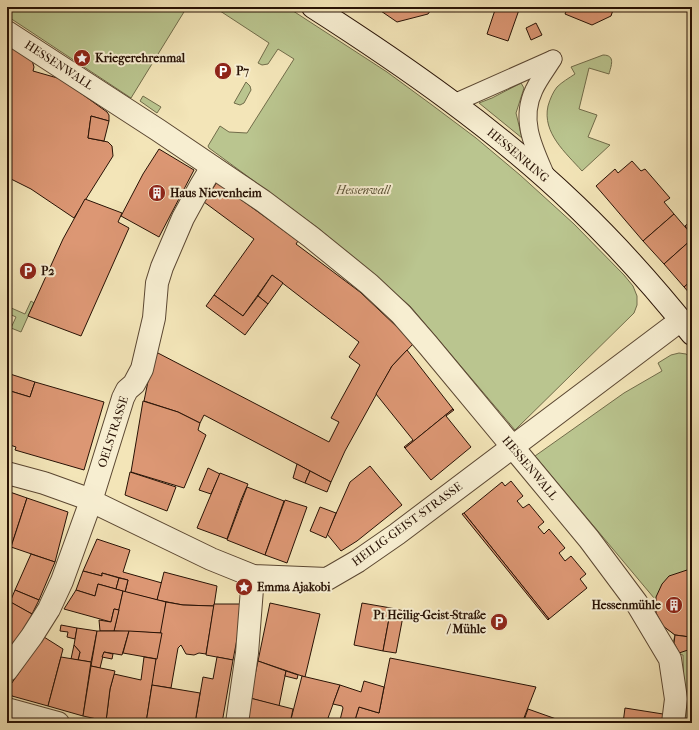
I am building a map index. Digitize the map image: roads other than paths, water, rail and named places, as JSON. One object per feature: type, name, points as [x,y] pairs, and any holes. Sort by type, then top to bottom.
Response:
[{"type":"street","name":"HESSENRING","points":[[314,8],[390,58],[454,103],[549,182],[576,206],[638,270],[686,327]]},
{"type":"street","name":"HESSENWALL","points":[[7,32],[158,130],[263,201],[311,236],[369,284],[396,309],[428,345],[589,539],[636,602],[670,659],[676,699],[673,723]]},
{"type":"street","name":"OELSTRASSE","points":[[7,670],[32,636],[49,609],[62,582],[91,501],[123,398],[127,390],[134,384],[142,369],[154,318],[157,283],[162,267],[183,218],[212,167]]},
{"type":"street","name":"HEILIG-GEIST-STRASSE","points":[[7,472],[44,483],[91,501],[211,559],[253,576],[327,579],[358,561],[397,534],[512,447],[686,327]]},
{"type":"street","points":[[237,723],[247,653],[253,576]]},
{"type":"street","points":[[7,709],[58,723]]},
{"type":"lane","points":[[454,103],[553,59],[533,91],[527,116],[533,145],[549,182]]},
{"type":"place","name":"Kriegerehrenmal","points":[[82,58]]},
{"type":"place","name":"P7","points":[[223,71]]},
{"type":"place","name":"Haus Nievenheim","points":[[157,193]]},
{"type":"place","name":"P2","points":[[28,271]]},
{"type":"place","name":"Emma Ajakobi","points":[[244,587]]},
{"type":"place","name":"Hessenmühle","points":[[674,605]]},
{"type":"place","name":"P1 Heilig-Geist-Straße / Mühle","points":[[499,622]]},
{"type":"park label","name":"Hessenwall","points":[[363,190]]}]
